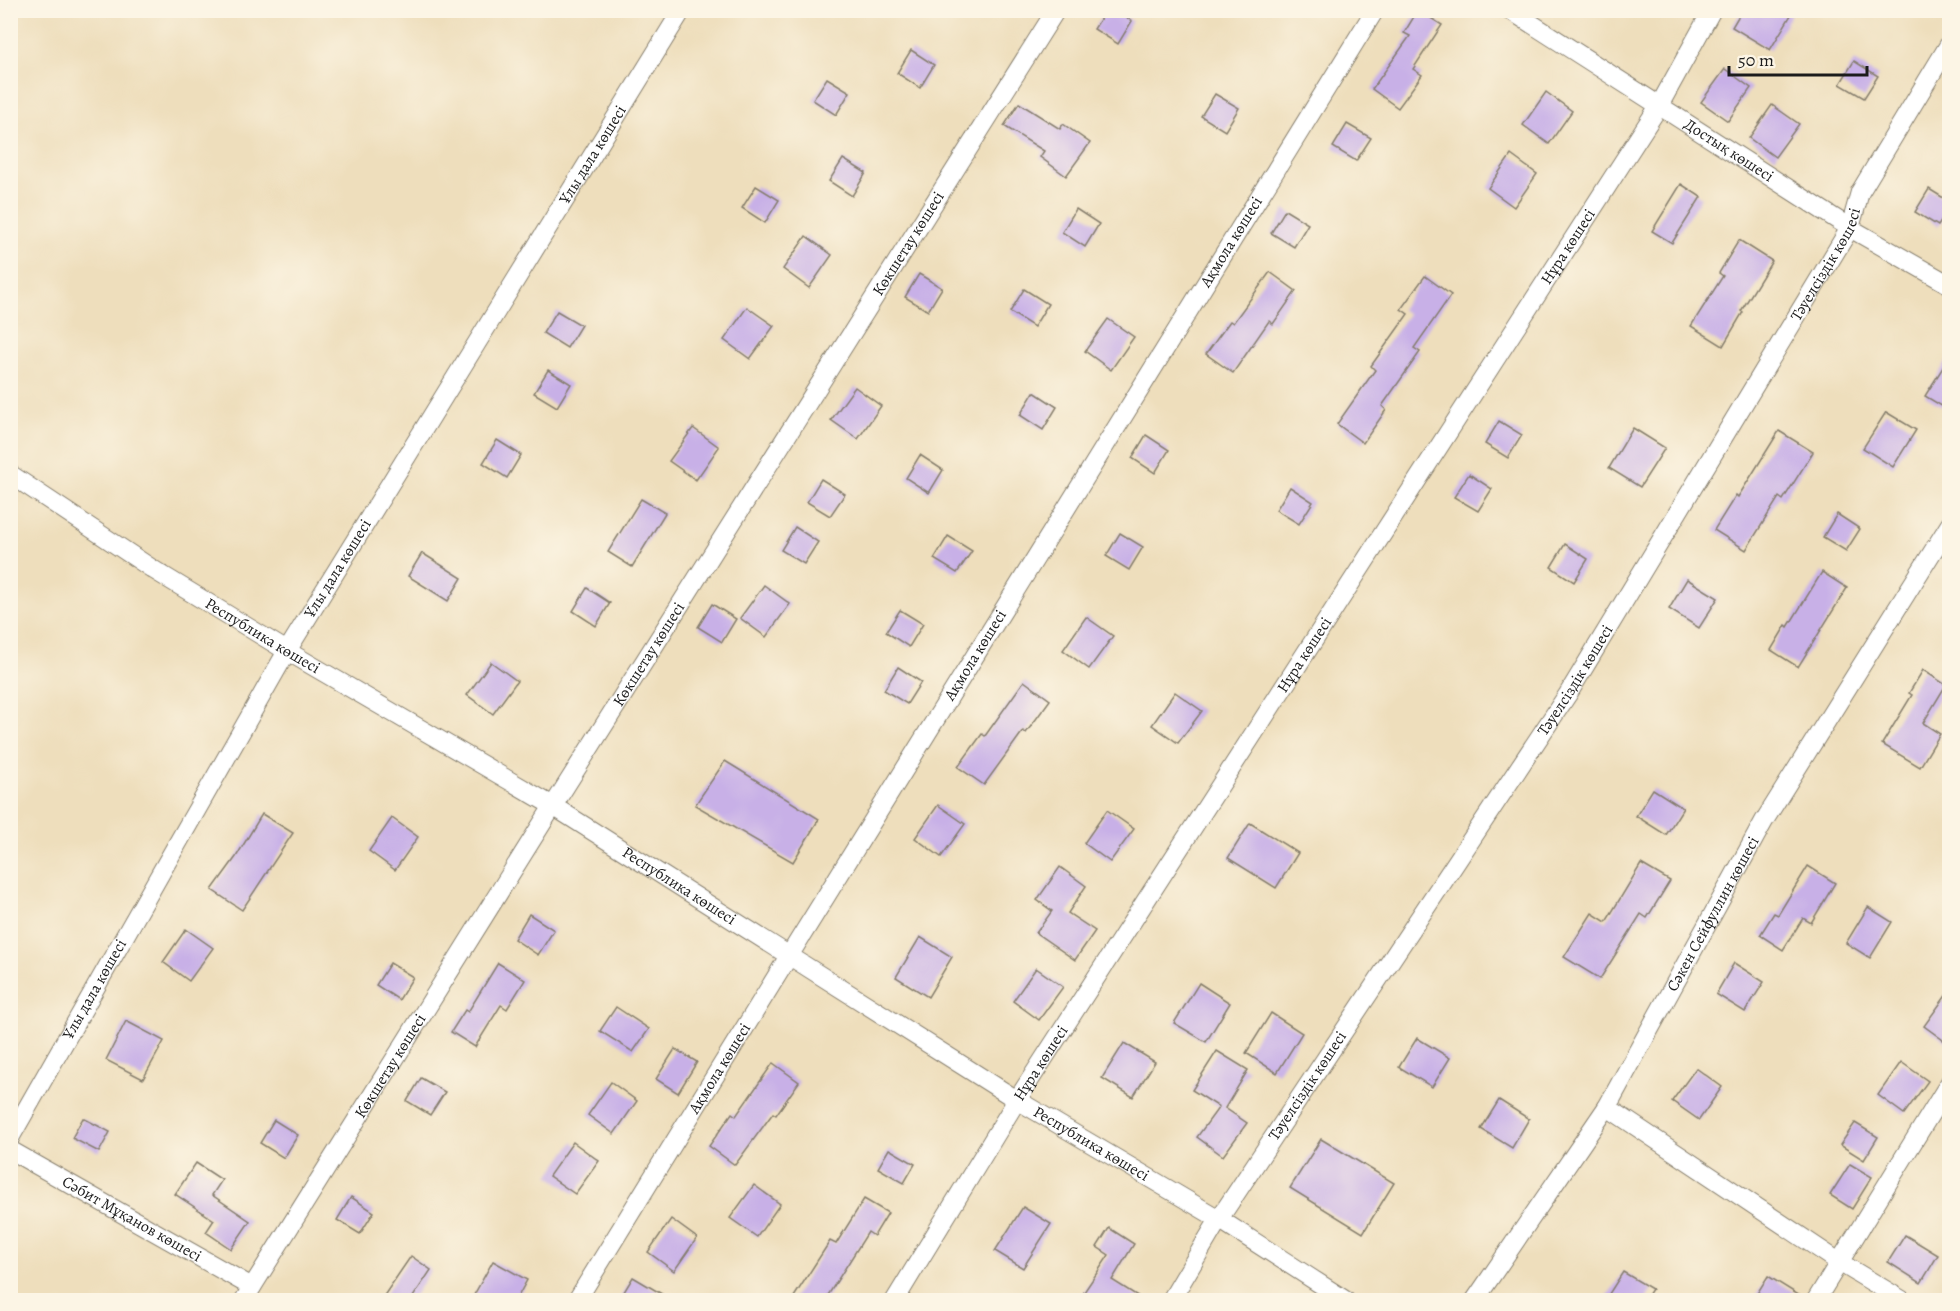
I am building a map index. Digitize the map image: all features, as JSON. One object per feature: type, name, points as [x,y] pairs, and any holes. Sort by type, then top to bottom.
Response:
[{"type":"street","name":"Ұлы дала көшесі","points":[[10,1138],[287,651],[682,10]]},
{"type":"street","name":"Көкшетау көшесі","points":[[248,1294],[1056,10]]},
{"type":"street","name":"Ақмола көшесі","points":[[577,1300],[1375,10]]},
{"type":"street","name":"Достық көшесі","points":[[1510,10],[1850,228],[1950,285]]},
{"type":"street","name":"Нұра көшесі","points":[[895,1300],[1017,1100],[1659,106],[1713,10]]},
{"type":"street","name":"Тәуелсіздік көшесі","points":[[1171,1300],[1218,1219],[1568,694],[1850,228],[1860,192],[1950,43]]},
{"type":"street","name":"Республика көшесі","points":[[10,474],[154,570],[287,651],[553,806],[1017,1100],[1218,1219],[1345,1300]]},
{"type":"street","name":"Сәкен Сейфуллин көшесі","points":[[1475,1300],[1607,1107],[1764,821],[1950,524]]},
{"type":"street","points":[[1816,1300],[1950,1082]]},
{"type":"street","points":[[1607,1107],[1839,1262],[1902,1300]]},
{"type":"street","name":"Сәбит Мұқанов көшесі","points":[[10,1150],[248,1294]]},
{"type":"building","points":[[1106,10],[1115,10],[1132,21],[1118,44],[1094,29]]},
{"type":"building","points":[[1418,10],[1442,25],[1413,69],[1422,75],[1398,108],[1372,89],[1410,36],[1404,33]]},
{"type":"building","points":[[1742,10],[1794,10],[1770,50],[1732,27]]},
{"type":"building","points":[[911,50],[934,65],[920,88],[897,73]]},
{"type":"building","points":[[1854,61],[1878,76],[1864,98],[1840,84]]},
{"type":"building","points":[[1725,69],[1751,88],[1728,121],[1701,102]]},
{"type":"building","points":[[827,78],[850,92],[836,115],[813,100]]},
{"type":"building","points":[[1546,92],[1572,111],[1549,144],[1523,125]]},
{"type":"building","points":[[1215,94],[1239,108],[1225,131],[1201,116]]},
{"type":"building","points":[[1019,103],[1060,129],[1063,124],[1090,143],[1066,176],[1040,157],[1044,151],[1004,126]]},
{"type":"building","points":[[1772,105],[1799,124],[1775,157],[1749,138]]},
{"type":"building","points":[[1347,124],[1371,138],[1356,161],[1333,147]]},
{"type":"building","points":[[1511,155],[1537,174],[1514,207],[1488,188]]},
{"type":"building","points":[[843,159],[866,173],[852,196],[829,181]]},
{"type":"building","points":[[1681,184],[1701,197],[1672,243],[1652,231]]},
{"type":"building","points":[[756,186],[779,200],[765,223],[742,208]]},
{"type":"building","points":[[1929,189],[1950,202],[1950,208],[1938,226],[1915,212]]},
{"type":"building","points":[[1076,209],[1099,224],[1085,247],[1062,232]]},
{"type":"building","points":[[1285,210],[1308,224],[1294,247],[1271,233]]},
{"type":"building","points":[[806,236],[832,255],[809,288],[783,269]]},
{"type":"building","points":[[1739,240],[1772,261],[1741,311],[1743,312],[1723,346],[1691,326],[1723,276],[1719,273]]},
{"type":"building","points":[[1270,272],[1296,291],[1273,324],[1269,321],[1233,373],[1206,354],[1230,321],[1233,323]]},
{"type":"building","points":[[919,274],[942,288],[928,311],[905,297]]},
{"type":"building","points":[[1425,276],[1451,295],[1414,348],[1420,352],[1382,406],[1386,410],[1363,443],[1337,424],[1375,370],[1371,366],[1408,314],[1401,309]]},
{"type":"building","points":[[1024,289],[1048,304],[1034,327],[1010,312]]},
{"type":"building","points":[[747,307],[774,326],[750,359],[724,340]]},
{"type":"building","points":[[557,311],[581,325],[567,348],[543,333]]},
{"type":"building","points":[[1108,319],[1134,337],[1111,370],[1085,351]]},
{"type":"building","points":[[1950,356],[1950,411],[1925,396]]},
{"type":"building","points":[[548,370],[571,384],[557,407],[534,393]]},
{"type":"building","points":[[855,387],[881,406],[858,439],[831,420]]},
{"type":"building","points":[[1034,392],[1057,407],[1043,430],[1020,415]]},
{"type":"building","points":[[1886,412],[1916,430],[1893,467],[1863,448]]},
{"type":"building","points":[[1499,421],[1522,435],[1508,458],[1485,444]]},
{"type":"building","points":[[693,428],[719,447],[696,480],[669,461]]},
{"type":"building","points":[[1633,428],[1665,448],[1640,487],[1609,468]]},
{"type":"building","points":[[1779,431],[1813,452],[1783,500],[1779,497],[1746,550],[1714,530],[1736,495],[1738,497]]},
{"type":"building","points":[[1146,435],[1169,450],[1155,473],[1132,458]]},
{"type":"building","points":[[497,440],[521,455],[507,478],[483,463]]},
{"type":"building","points":[[920,455],[943,470],[929,493],[906,478]]},
{"type":"building","points":[[1469,474],[1492,489],[1478,511],[1454,497]]},
{"type":"building","points":[[821,479],[845,494],[830,516],[807,502]]},
{"type":"building","points":[[1290,487],[1313,502],[1299,524],[1276,510]]},
{"type":"building","points":[[641,499],[665,513],[632,567],[608,552]]},
{"type":"building","points":[[1837,514],[1860,529],[1846,551],[1823,537]]},
{"type":"building","points":[[795,527],[818,542],[804,564],[781,550]]},
{"type":"building","points":[[1120,533],[1143,547],[1129,570],[1106,556]]},
{"type":"building","points":[[948,536],[972,551],[957,573],[934,559]]},
{"type":"building","points":[[1565,544],[1588,559],[1574,582],[1551,567]]},
{"type":"building","points":[[422,553],[462,578],[448,601],[408,576]]},
{"type":"building","points":[[1822,572],[1847,588],[1798,667],[1771,650]]},
{"type":"building","points":[[1687,579],[1718,598],[1699,628],[1669,609]]},
{"type":"building","points":[[764,585],[790,604],[766,637],[740,618]]},
{"type":"building","points":[[587,588],[610,603],[596,626],[573,611]]},
{"type":"building","points":[[712,604],[736,619],[722,642],[698,627]]},
{"type":"building","points":[[900,610],[923,624],[909,647],[886,632]]},
{"type":"building","points":[[1086,617],[1113,636],[1089,669],[1063,650]]},
{"type":"building","points":[[491,662],[517,681],[493,714],[467,695]]},
{"type":"building","points":[[898,667],[921,682],[907,704],[884,690]]},
{"type":"building","points":[[1923,670],[1946,685],[1923,723],[1940,734],[1920,767],[1882,744],[1912,695],[1909,693]]},
{"type":"building","points":[[1024,681],[1050,700],[1026,733],[1023,731],[984,785],[958,767],[982,734],[985,736]]},
{"type":"building","points":[[1175,692],[1202,711],[1178,743],[1152,725]]},
{"type":"building","points":[[725,761],[819,819],[793,862],[695,805]]},
{"type":"building","points":[[1653,789],[1683,808],[1666,835],[1636,816]]},
{"type":"building","points":[[938,805],[965,824],[941,857],[915,838]]},
{"type":"building","points":[[1107,810],[1134,829],[1110,862],[1084,843]]},
{"type":"building","points":[[262,814],[293,833],[242,910],[212,890],[236,857]]},
{"type":"building","points":[[392,818],[418,837],[395,870],[369,851]]},
{"type":"building","points":[[1250,823],[1298,853],[1276,888],[1228,858]]},
{"type":"building","points":[[1641,864],[1670,881],[1647,918],[1641,914],[1600,979],[1564,957],[1592,913],[1606,922]]},
{"type":"building","points":[[1808,866],[1835,883],[1811,923],[1803,918],[1783,950],[1760,935],[1774,913],[1778,915]]},
{"type":"building","points":[[1060,867],[1086,886],[1068,913],[1095,931],[1075,960],[1036,933],[1052,911],[1037,900]]},
{"type":"building","points":[[1868,907],[1892,922],[1870,958],[1846,943]]},
{"type":"building","points":[[529,914],[554,930],[538,955],[514,939]]},
{"type":"building","points":[[186,929],[213,948],[189,981],[163,962]]},
{"type":"building","points":[[920,937],[952,957],[928,997],[896,977]]},
{"type":"building","points":[[390,963],[413,977],[399,1000],[376,985]]},
{"type":"building","points":[[498,963],[525,980],[507,1009],[501,1005],[475,1047],[451,1032],[465,1010],[468,1012]]},
{"type":"building","points":[[1734,963],[1764,982],[1745,1012],[1716,994]]},
{"type":"building","points":[[1036,968],[1063,987],[1039,1020],[1013,1001]]},
{"type":"building","points":[[1199,983],[1230,1003],[1206,1042],[1174,1023]]},
{"type":"building","points":[[1950,990],[1950,1045],[1924,1026]]},
{"type":"building","points":[[616,1007],[649,1029],[633,1052],[600,1031]]},
{"type":"building","points":[[1271,1013],[1302,1033],[1277,1073],[1246,1053]]},
{"type":"building","points":[[126,1021],[164,1041],[143,1079],[106,1060]]},
{"type":"building","points":[[1417,1038],[1450,1058],[1432,1087],[1399,1067]]},
{"type":"building","points":[[1124,1043],[1155,1062],[1133,1097],[1102,1078]]},
{"type":"building","points":[[675,1049],[697,1062],[678,1093],[656,1079]]},
{"type":"building","points":[[1217,1051],[1248,1070],[1225,1108],[1247,1123],[1223,1156],[1197,1137],[1219,1107],[1192,1090]]},
{"type":"building","points":[[1901,1062],[1928,1081],[1904,1114],[1878,1095]]},
{"type":"building","points":[[773,1063],[799,1082],[776,1115],[773,1113],[735,1165],[709,1146],[732,1113],[736,1116]]},
{"type":"building","points":[[1696,1068],[1722,1087],[1699,1120],[1672,1101]]},
{"type":"building","points":[[421,1078],[445,1092],[430,1115],[407,1101]]},
{"type":"building","points":[[611,1082],[637,1101],[614,1134],[588,1115]]},
{"type":"building","points":[[1499,1100],[1529,1119],[1512,1148],[1481,1129]]},
{"type":"building","points":[[83,1118],[110,1132],[99,1152],[72,1138]]},
{"type":"building","points":[[274,1120],[298,1135],[284,1158],[260,1143]]},
{"type":"building","points":[[1855,1123],[1878,1137],[1864,1160],[1840,1145]]},
{"type":"building","points":[[1321,1139],[1394,1183],[1363,1233],[1290,1188]]},
{"type":"building","points":[[573,1142],[599,1161],[575,1194],[549,1176]]},
{"type":"building","points":[[889,1149],[915,1164],[904,1183],[878,1168]]},
{"type":"building","points":[[196,1163],[222,1180],[212,1195],[250,1221],[231,1249],[206,1232],[214,1220],[175,1194]]},
{"type":"building","points":[[1850,1164],[1872,1177],[1852,1209],[1830,1195]]},
{"type":"building","points":[[754,1185],[780,1204],[757,1237],[730,1218]]},
{"type":"building","points":[[351,1197],[374,1212],[360,1234],[337,1220]]},
{"type":"building","points":[[864,1199],[888,1213],[874,1236],[868,1232],[825,1300],[792,1300],[830,1241],[836,1244]]},
{"type":"building","points":[[1023,1207],[1051,1224],[1023,1268],[995,1251]]},
{"type":"building","points":[[671,1219],[697,1238],[674,1271],[648,1252]]},
{"type":"building","points":[[1109,1228],[1134,1244],[1112,1280],[1144,1300],[1098,1300],[1084,1292],[1109,1255],[1097,1247]]},
{"type":"building","points":[[1905,1235],[1938,1255],[1921,1283],[1888,1262]]},
{"type":"building","points":[[411,1256],[431,1270],[411,1300],[381,1300]]},
{"type":"building","points":[[493,1261],[527,1280],[516,1300],[484,1300],[474,1295]]},
{"type":"building","points":[[1623,1272],[1652,1289],[1645,1300],[1605,1300]]},
{"type":"building","points":[[1768,1276],[1805,1299],[1805,1300],[1753,1300]]},
{"type":"building","points":[[633,1277],[672,1300],[619,1300]]}]
